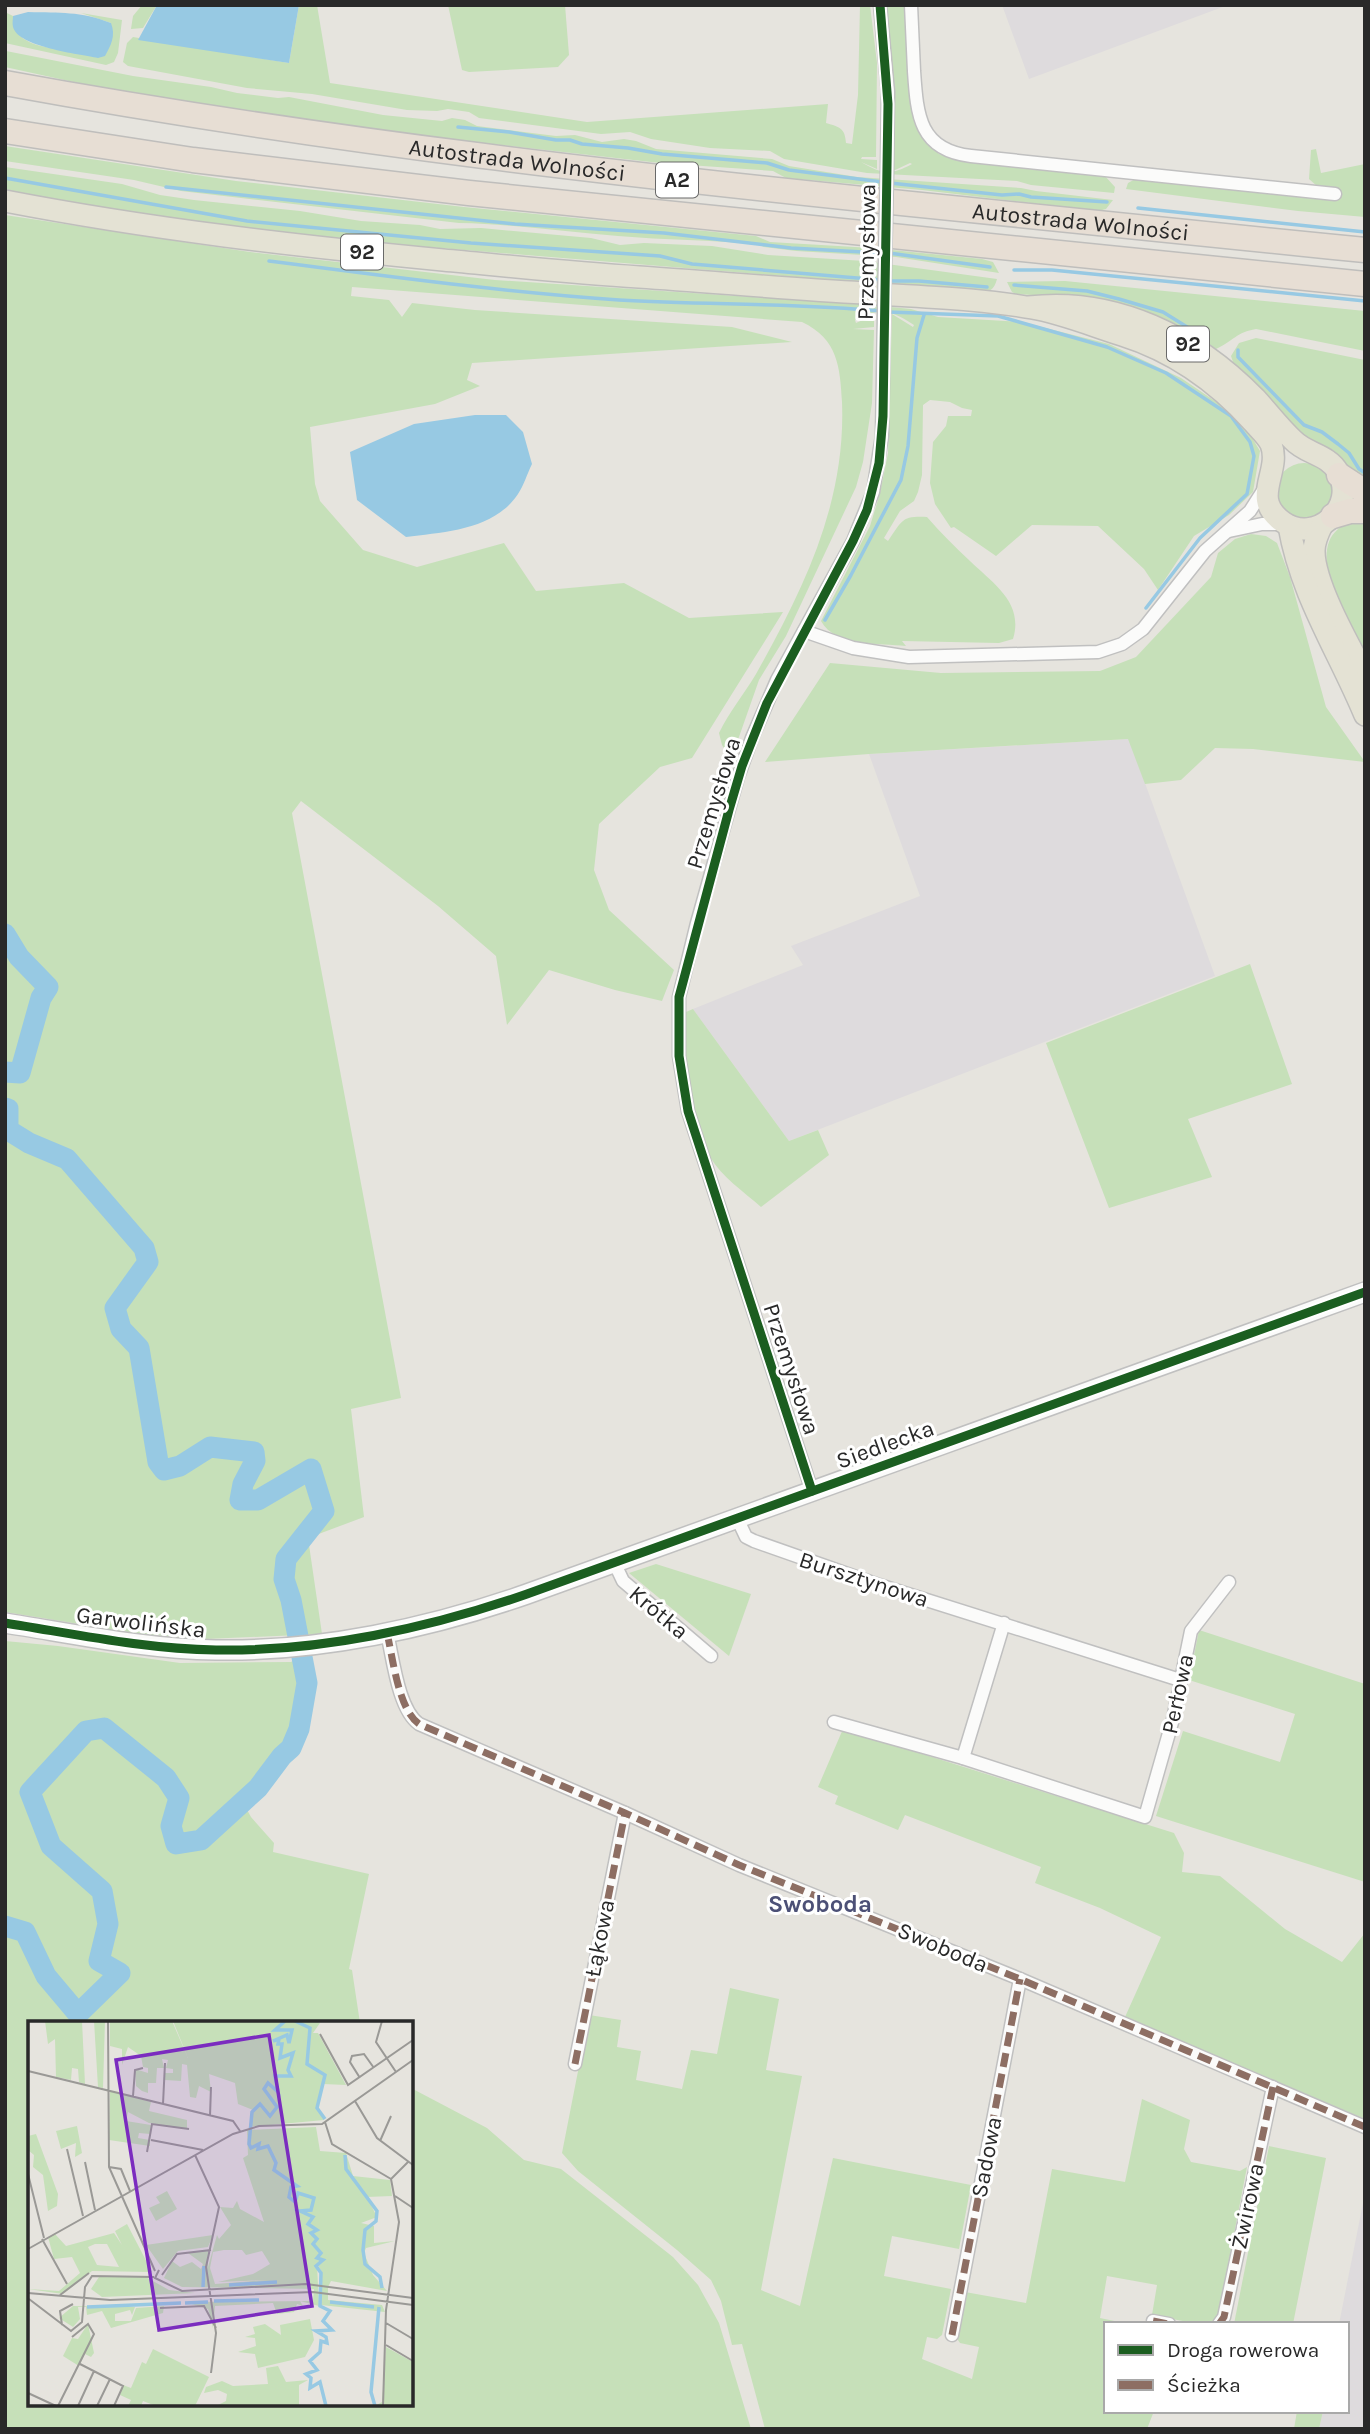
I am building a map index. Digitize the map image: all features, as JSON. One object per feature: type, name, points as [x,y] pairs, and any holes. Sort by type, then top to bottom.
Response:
[{"type":"highway","name":"Autostrada Wolności","points":[[5,83],[239,123],[600,171],[1365,250]]},
{"type":"highway","name":"Autostrada Wolności","points":[[5,131],[193,160],[469,194],[1365,284]]},
{"type":"highway","points":[[1339,475],[1365,492]]},
{"type":"highway","points":[[1328,521],[1350,511],[1365,511]]},
{"type":"main road","name":"92","points":[[5,201],[212,235],[377,253],[608,275],[1029,307],[1128,337],[1194,370],[1234,402],[1268,440],[1273,456],[1269,477],[1269,507],[1287,525],[1294,555],[1308,593],[1365,715]]},
{"type":"main road","name":"92","points":[[1029,307],[1053,304],[1087,306],[1138,320],[1191,345],[1233,377],[1294,443],[1329,461],[1339,475]]},
{"type":"main road","points":[[1269,477],[1278,463],[1294,454],[1312,453]]},
{"type":"main road","points":[[1339,475],[1343,496],[1314,545],[1314,561],[1326,594],[1365,675]]},
{"type":"main road","points":[[1287,525],[1309,529],[1328,521]]},
{"type":"main road","name":"Siedlecka","points":[[334,1641],[387,1633],[484,1610],[1365,1292]]},
{"type":"main road","name":"Garwolińska","points":[[5,1623],[176,1648],[272,1648],[334,1641]]},
{"type":"street","name":"Przemysłowa","points":[[811,1491],[688,1111],[679,1056],[679,997],[738,777],[767,703],[853,541],[873,492],[882,436],[887,171],[888,92],[880,5]]},
{"type":"street","points":[[911,5],[919,119],[930,138],[947,151],[971,156],[1335,194]]},
{"type":"street","points":[[804,631],[853,649],[909,657],[1098,652],[1122,644],[1143,629],[1205,551],[1250,511],[1269,477]]},
{"type":"street","points":[[1228,531],[1262,524],[1287,525]]},
{"type":"street","name":"Bursztynowa","points":[[737,1518],[746,1537],[754,1541],[879,1585],[1180,1680]]},
{"type":"street","name":"Krótka","points":[[614,1562],[622,1581],[711,1656]]},
{"type":"street","name":"Perłowa","points":[[963,1758],[1145,1817],[1173,1720],[1191,1631],[1228,1582]]},
{"type":"street","points":[[834,1722],[963,1758],[1004,1623]]},
{"type":"street","name":"Swoboda","points":[[387,1633],[404,1705],[414,1721],[436,1733],[625,1812],[738,1865],[1020,1979],[1365,2127]]},
{"type":"street","name":"Łąkowa","points":[[575,2064],[625,1812]]},
{"type":"street","name":"Sadowa","points":[[952,2335],[1020,1979]]},
{"type":"street","name":"Żwirowa","points":[[1220,2322],[1224,2317],[1273,2087]]},
{"type":"street","points":[[1153,2321],[1158,2322]]},
{"type":"shaded area","points":[[1002,5],[1228,5],[1029,79]]},
{"type":"shaded area","points":[[1129,739],[1215,976],[789,1141],[693,1009],[803,965],[791,946],[920,896],[869,754]]},
{"type":"shaded area","points":[[1365,2193],[1365,2429],[1319,2429],[1323,2413],[1349,2413],[1349,2322],[1339,2322]]},
{"type":"green space","points":[[142,5],[157,5],[143,28],[131,29],[133,16]]},
{"type":"green space","points":[[299,5],[317,5],[330,83],[587,122],[828,104],[826,123],[841,129],[846,143],[852,144],[858,95],[860,5],[870,5],[877,63],[876,157],[861,159],[877,160],[877,169],[861,162],[875,169],[892,172],[912,164],[893,171],[893,79],[886,5],[905,5],[908,67],[915,125],[925,142],[939,154],[972,163],[1104,175],[1115,187],[1114,193],[1031,185],[1017,181],[867,173],[784,159],[770,151],[710,148],[651,139],[630,132],[601,134],[479,118],[469,112],[448,109],[407,110],[312,94],[247,88],[128,66],[123,62],[127,43],[133,37],[289,63]]},
{"type":"green space","points":[[448,5],[565,5],[569,55],[558,67],[469,72],[462,70]]},
{"type":"green space","points":[[5,12],[13,16],[14,26],[24,39],[40,46],[68,51],[111,23],[81,13],[122,20],[118,53],[114,62],[106,65],[5,43]]},
{"type":"green space","points":[[6,51],[133,76],[237,93],[289,97],[383,115],[442,121],[452,118],[477,126],[556,136],[575,135],[602,142],[624,139],[656,149],[772,159],[789,166],[857,177],[1021,188],[1113,200],[1106,209],[1098,211],[922,190],[786,178],[773,171],[660,163],[439,138],[206,105],[78,83],[5,67]]},
{"type":"green space","points":[[5,146],[236,181],[756,236],[770,242],[872,248],[982,259],[993,262],[999,273],[896,257],[796,251],[757,244],[459,223],[181,191],[134,180],[5,161]]},
{"type":"green space","points":[[1316,149],[1321,173],[1365,164],[1365,217],[1126,189],[1128,183],[1139,177],[1337,190],[1317,186],[1309,179],[1311,150]]},
{"type":"green space","points":[[5,167],[122,184],[160,195],[361,221],[440,229],[481,228],[591,238],[620,245],[644,243],[712,246],[768,255],[865,261],[997,279],[991,290],[979,292],[379,243],[245,229],[36,197],[5,189]]},
{"type":"green space","points":[[5,215],[250,252],[495,280],[860,304],[911,309],[938,317],[1022,322],[1109,344],[1181,378],[1240,418],[1260,451],[1253,492],[1229,515],[1194,536],[1158,590],[1144,569],[1098,526],[1032,525],[996,556],[954,527],[951,528],[935,504],[930,483],[933,442],[946,426],[948,416],[971,416],[972,410],[950,402],[930,400],[923,405],[922,475],[918,492],[914,501],[900,511],[884,538],[888,541],[907,519],[927,517],[1005,595],[1014,615],[1013,639],[999,643],[902,641],[906,646],[847,640],[828,629],[821,621],[870,526],[880,493],[888,453],[892,314],[913,327],[914,325],[899,316],[892,313],[885,312],[872,313],[855,320],[856,323],[874,315],[874,327],[853,329],[874,330],[872,403],[863,462],[856,487],[786,636],[759,680],[733,754],[728,754],[719,733],[756,674],[805,577],[829,510],[837,475],[841,439],[840,377],[835,355],[823,337],[802,322],[352,287],[351,296],[389,300],[402,317],[412,303],[475,310],[732,327],[792,342],[472,363],[467,380],[480,386],[435,404],[310,427],[315,484],[320,501],[363,550],[417,567],[504,543],[536,591],[624,583],[689,618],[783,612],[692,758],[660,767],[599,824],[594,870],[609,910],[674,970],[662,1001],[549,970],[507,1025],[496,956],[438,906],[301,801],[292,813],[401,1398],[351,1409],[364,1517],[308,1538],[322,1634],[206,1639],[141,1634],[5,1612]]},
{"type":"green space","points":[[1065,281],[1365,311],[1365,351],[1256,329],[1239,335],[1216,349],[1082,298],[1016,294],[1007,282]]},
{"type":"green space","points":[[1256,338],[1365,360],[1365,483],[1355,476],[1333,450],[1298,433],[1235,368],[1231,356],[1239,343]]},
{"type":"green space","points":[[1304,463],[1315,465],[1324,471],[1330,480],[1330,502],[1324,511],[1315,517],[1304,519],[1293,517],[1284,511],[1278,502],[1276,491],[1278,480],[1284,471],[1293,465]]},
{"type":"green space","points":[[1356,519],[1365,520],[1365,653],[1334,591],[1327,557],[1329,542],[1337,530]]},
{"type":"green space","points":[[1251,534],[1266,536],[1277,543],[1290,577],[1326,707],[1365,762],[1253,749],[1215,748],[1181,780],[1145,784],[1128,739],[765,762],[830,663],[941,673],[1100,671],[1136,657],[1211,577],[1218,553],[1235,539]]},
{"type":"green space","points":[[1250,964],[1292,1084],[1188,1119],[1212,1177],[1109,1208],[1046,1043]]},
{"type":"green space","points":[[693,1009],[789,1141],[818,1130],[829,1155],[761,1207],[715,1164],[696,1123],[688,1086],[686,1048],[686,1012]]},
{"type":"green space","points":[[656,1564],[751,1594],[729,1656],[629,1573]]},
{"type":"green space","points":[[1199,1630],[1365,1684],[1365,1882],[1156,1816],[1183,1731],[1280,1762],[1295,1714],[1189,1680]]},
{"type":"green space","points":[[5,1641],[180,1663],[291,1662],[297,1658],[300,1697],[291,1730],[269,1765],[240,1797],[251,1817],[274,1843],[273,1852],[369,1874],[349,1969],[352,1970],[360,2021],[28,2021],[28,2406],[413,2406],[413,2089],[487,2128],[524,2160],[561,2169],[673,2257],[698,2285],[719,2323],[751,2429],[5,2429]]},
{"type":"green space","points":[[843,1729],[1174,1833],[1184,1853],[1182,1872],[1220,1876],[1285,1929],[1342,1962],[1365,1933],[1365,2119],[1125,2017],[1161,1937],[1100,1908],[1035,1883],[1041,1867],[905,1815],[898,1830],[835,1804],[838,1796],[818,1787]]},
{"type":"green space","points":[[730,1988],[779,1999],[766,2070],[802,2076],[761,2290],[800,2306],[833,2158],[971,2185],[959,2249],[892,2236],[884,2276],[951,2289],[942,2335],[937,2339],[927,2337],[922,2359],[972,2379],[979,2347],[960,2343],[956,2337],[965,2292],[1026,2303],[1052,2169],[1125,2182],[1142,2099],[1190,2120],[1184,2149],[1191,2162],[1240,2171],[1247,2167],[1217,2322],[1188,2322],[1152,2315],[1157,2285],[1107,2276],[1100,2318],[1119,2322],[1104,2322],[1104,2413],[1153,2413],[1147,2429],[765,2429],[742,2344],[732,2345],[721,2301],[711,2280],[578,2171],[562,2153],[589,2015],[621,2020],[617,2047],[641,2051],[636,2080],[682,2089],[691,2050],[717,2054]]},
{"type":"green space","points":[[1269,2146],[1326,2158],[1293,2322],[1234,2322]]},
{"type":"green space","points":[[1297,2413],[1323,2413],[1319,2429],[1294,2429]]},
{"type":"water","points":[[157,5],[299,5],[289,63],[138,40]]},
{"type":"water","points":[[28,12],[79,15],[111,23],[111,44],[105,56],[98,58],[37,45],[17,34],[13,27],[13,16]]},
{"type":"water","points":[[475,415],[506,415],[523,432],[532,464],[518,494],[496,515],[452,531],[406,537],[357,500],[350,452],[414,424]]},
{"type":"waterway","points":[[458,127],[662,154],[767,163],[789,170],[882,182]]},
{"type":"waterway","points":[[5,178],[247,221],[471,243],[660,256],[692,264],[881,280]]},
{"type":"waterway","points":[[890,183],[1002,195],[1019,194],[1107,202]]},
{"type":"waterway","points":[[166,187],[515,224],[664,233],[791,248],[881,253]]},
{"type":"waterway","points":[[1138,208],[1365,232]]},
{"type":"waterway","points":[[889,253],[990,267]]},
{"type":"waterway","points":[[269,261],[575,297],[881,311]]},
{"type":"waterway","points":[[1014,270],[1052,270],[1365,301]]},
{"type":"waterway","points":[[888,281],[987,287]]},
{"type":"waterway","points":[[1014,285],[1087,291],[1119,299],[1163,312],[1200,335]]},
{"type":"waterway","points":[[888,312],[998,316],[1107,347],[1166,373],[1231,416],[1250,442],[1254,456],[1247,494],[1200,538],[1146,608]]},
{"type":"waterway","points":[[825,620],[901,480],[908,446],[917,338],[924,315]]},
{"type":"waterway","points":[[1238,350],[1238,357],[1304,425],[1322,432],[1338,444],[1365,473]]},
{"type":"waterway","points":[[5,934],[19,957],[48,987],[41,998],[20,1073],[5,1072]]},
{"type":"waterway","points":[[5,1108],[8,1109],[8,1130],[29,1143],[67,1159],[144,1248],[148,1262],[115,1308],[121,1329],[139,1348],[158,1462],[164,1470],[180,1466],[210,1447],[254,1452],[255,1461],[243,1484],[240,1500],[258,1500],[311,1469],[324,1511],[286,1559],[284,1579],[291,1600],[307,1683],[299,1729],[291,1748],[258,1788],[201,1840],[176,1844],[171,1826],[179,1798],[166,1778],[104,1728],[86,1731],[30,1792],[51,1846],[102,1891],[108,1924],[99,1961],[120,1973],[78,2014],[46,1976],[25,1932],[5,1926]]},
{"type":"marked path","points":[[387,1633],[401,1695],[412,1717],[419,1724],[739,1865],[1020,1979],[1365,2127]]},
{"type":"marked path","points":[[575,2064],[625,1813]]},
{"type":"marked path","points":[[952,2335],[1020,1979]]},
{"type":"marked path","points":[[1220,2322],[1224,2317],[1273,2087]]},
{"type":"marked path","points":[[1153,2321],[1158,2322]]},
{"type":"cycle path","points":[[812,1491],[688,1111],[679,1056],[679,997],[742,766],[767,703],[853,541],[867,510],[879,463],[883,416],[888,104],[880,5]]},
{"type":"cycle path","points":[[5,1623],[136,1644],[216,1650],[294,1647],[374,1636],[413,1627],[527,1594],[1365,1292]]},
{"type":"district","name":"Swoboda","points":[[820,1904]]}]
